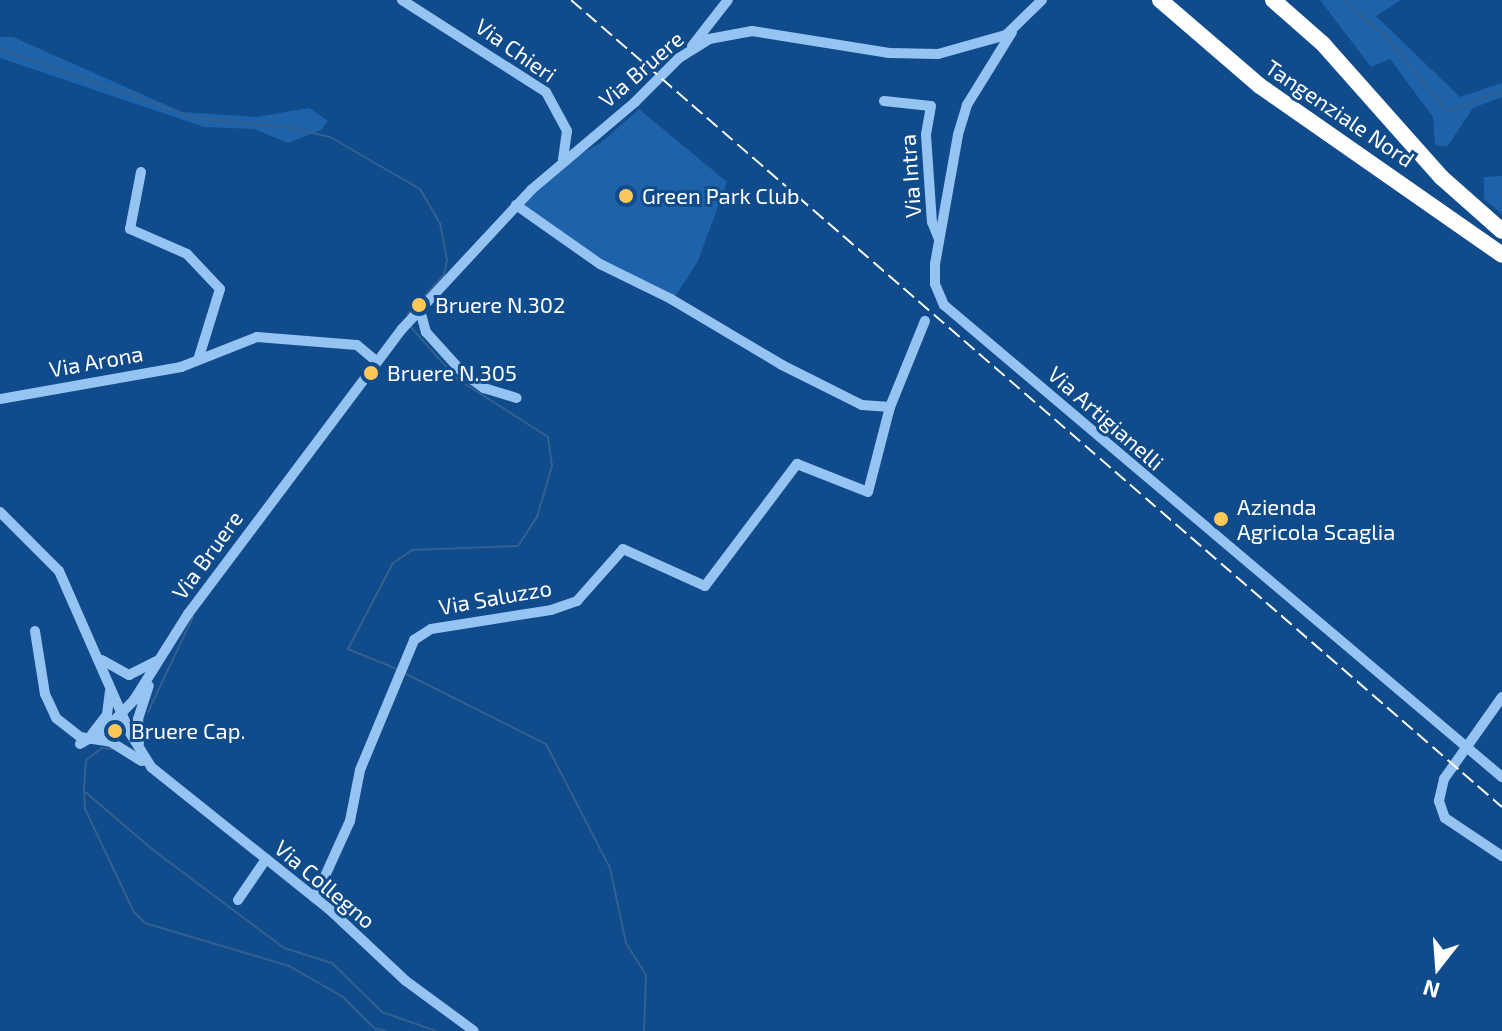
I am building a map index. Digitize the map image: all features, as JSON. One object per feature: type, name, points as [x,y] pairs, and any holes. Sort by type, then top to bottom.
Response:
[{"type":"highway","name":"Tangenziale Nord","points":[[1160,0],[1260,86],[1502,255]]},
{"type":"highway","name":"Tangenziale Nord","points":[[1273,0],[1323,44],[1441,177],[1502,231]]},
{"type":"street","name":"Via Chieri","points":[[402,0],[546,92],[567,131],[563,160]]},
{"type":"street","points":[[688,50],[728,0]]},
{"type":"street","name":"Via Bruere","points":[[123,715],[168,647],[376,361],[516,205],[688,50],[718,36],[752,31],[926,55],[979,45],[1013,30],[1042,0]]},
{"type":"street","name":"Via Artigianelli","points":[[1013,30],[967,105],[939,241],[935,284],[944,305],[1502,777]]},
{"type":"street","name":"Via Intra","points":[[884,101],[931,106],[926,135],[932,222],[939,241]]},
{"type":"street","points":[[141,172],[128,220],[130,229],[187,254],[220,289],[198,360]]},
{"type":"street","points":[[516,205],[600,264],[671,299],[759,352],[862,405],[890,407],[918,350],[925,321]]},
{"type":"street","points":[[420,310],[426,332],[463,373],[484,388],[517,398]]},
{"type":"street","name":"Via Arona","points":[[0,399],[198,360],[257,337],[357,345],[376,361]]},
{"type":"street","name":"Via Saluzzo","points":[[315,898],[350,821],[360,770],[414,640],[431,629],[551,610],[577,601],[623,549],[705,586],[797,464],[868,492],[890,407]]},
{"type":"street","name":"Via Collegno","points":[[0,512],[59,571],[141,754],[151,767]]},
{"type":"street","name":"Via Collegno","points":[[35,631],[45,694],[56,718],[84,741],[111,742],[151,767],[315,898],[406,981],[474,1031]]},
{"type":"street","points":[[97,654],[113,670],[129,675],[152,665],[168,647]]},
{"type":"street","points":[[141,754],[138,719],[151,676]]},
{"type":"street","points":[[84,741],[107,715],[109,682]]},
{"type":"street","points":[[1502,697],[1442,785],[1442,814],[1502,856]]},
{"type":"street","points":[[84,741],[123,715]]},
{"type":"street","points":[[238,900],[266,859]]},
{"type":"shaded area","points":[[1320,0],[1401,0],[1376,16],[1460,97],[1502,83],[1502,97],[1473,108],[1447,147],[1435,145],[1433,117],[1390,59],[1371,67]]},
{"type":"shaded area","points":[[0,37],[13,37],[182,112],[256,117],[309,108],[328,121],[321,130],[288,143],[254,129],[204,127],[0,58]]},
{"type":"shaded area","name":"Green Park Club","points":[[639,109],[727,182],[698,261],[675,297],[599,260],[524,210],[537,179],[602,142]]},
{"type":"shaded area","points":[[1502,176],[1502,214],[1484,199],[1484,177]]},
{"type":"waterway","points":[[1343,0],[1388,39],[1447,111],[1502,91]]},
{"type":"waterway","points":[[0,49],[195,118],[290,128],[330,137],[420,189],[440,223],[447,260],[444,275],[407,315]]},
{"type":"waterway","points":[[397,669],[348,649],[393,563],[412,550],[518,546],[537,517],[552,466],[548,437],[456,378],[410,326]]},
{"type":"waterway","points":[[148,712],[193,617]]},
{"type":"waterway","points":[[406,674],[546,744],[610,868],[626,943],[646,975],[644,1031]]},
{"type":"waterway","points":[[113,749],[102,748],[86,760],[84,791],[153,850],[284,948],[332,963],[382,1012],[436,1031]]},
{"type":"waterway","points":[[84,793],[85,809],[134,912],[145,923],[289,966],[343,997],[374,1028],[386,1031]]},
{"type":"railway","points":[[571,0],[1502,807]]},
{"type":"place","name":"Green Park Club","points":[[626,196]]},
{"type":"place","name":"Bruere N.302","points":[[419,305]]},
{"type":"place","name":"Bruere N.305","points":[[371,373]]},
{"type":"place","name":"Azienda Agricola Scaglia","points":[[1221,519]]},
{"type":"place","name":"Bruere Cap.","points":[[115,731]]}]
